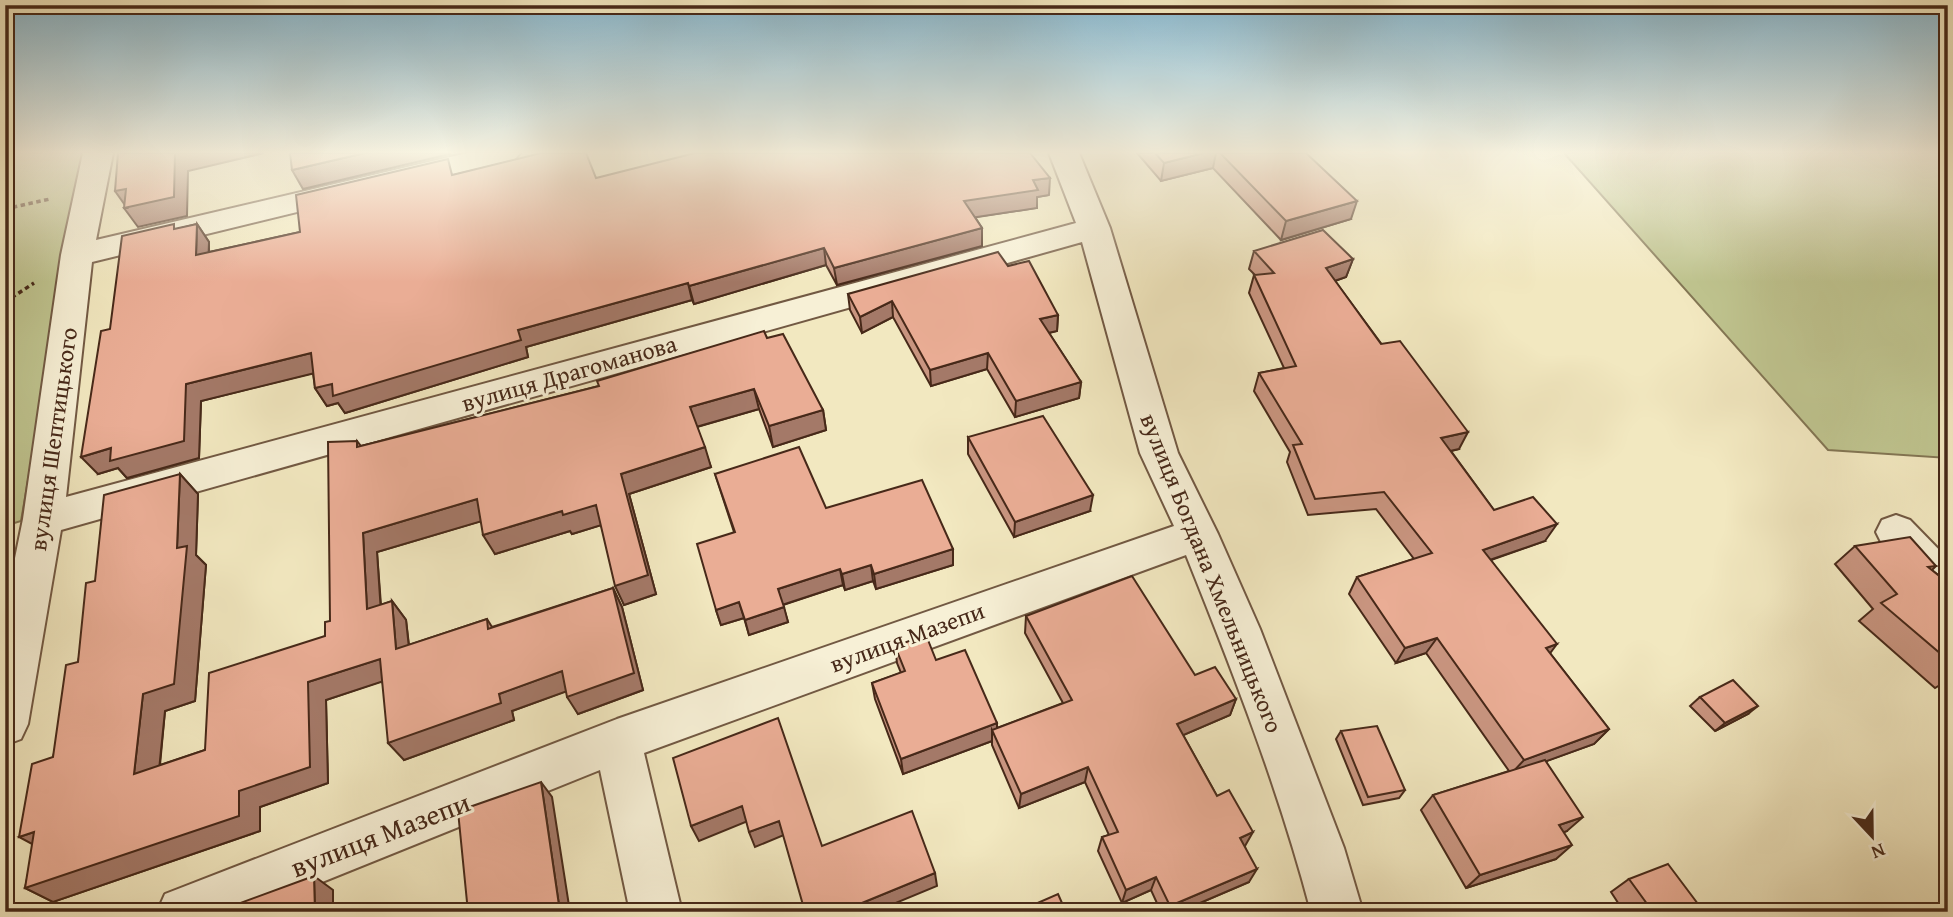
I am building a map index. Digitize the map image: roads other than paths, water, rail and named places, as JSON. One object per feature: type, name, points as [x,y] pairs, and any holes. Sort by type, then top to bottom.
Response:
[{"type":"street","name":"вулиця Шептицького","points":[[5,724],[44,519],[77,255],[89,196]]},
{"type":"street","points":[[77,255],[325,196]]},
{"type":"street","name":"вулиця Богдана Хмельницького","points":[[1081,196],[1094,228],[1159,453],[1198,534],[1238,629],[1314,835],[1337,912]]},
{"type":"street","name":"вулиця Драгоманова","points":[[44,519],[1094,228]]},
{"type":"street","points":[[1896,532],[1948,588]]},
{"type":"street","name":"вулиця Мазепи","points":[[183,912],[617,741],[1198,534]]},
{"type":"street","points":[[617,741],[656,912]]}]
